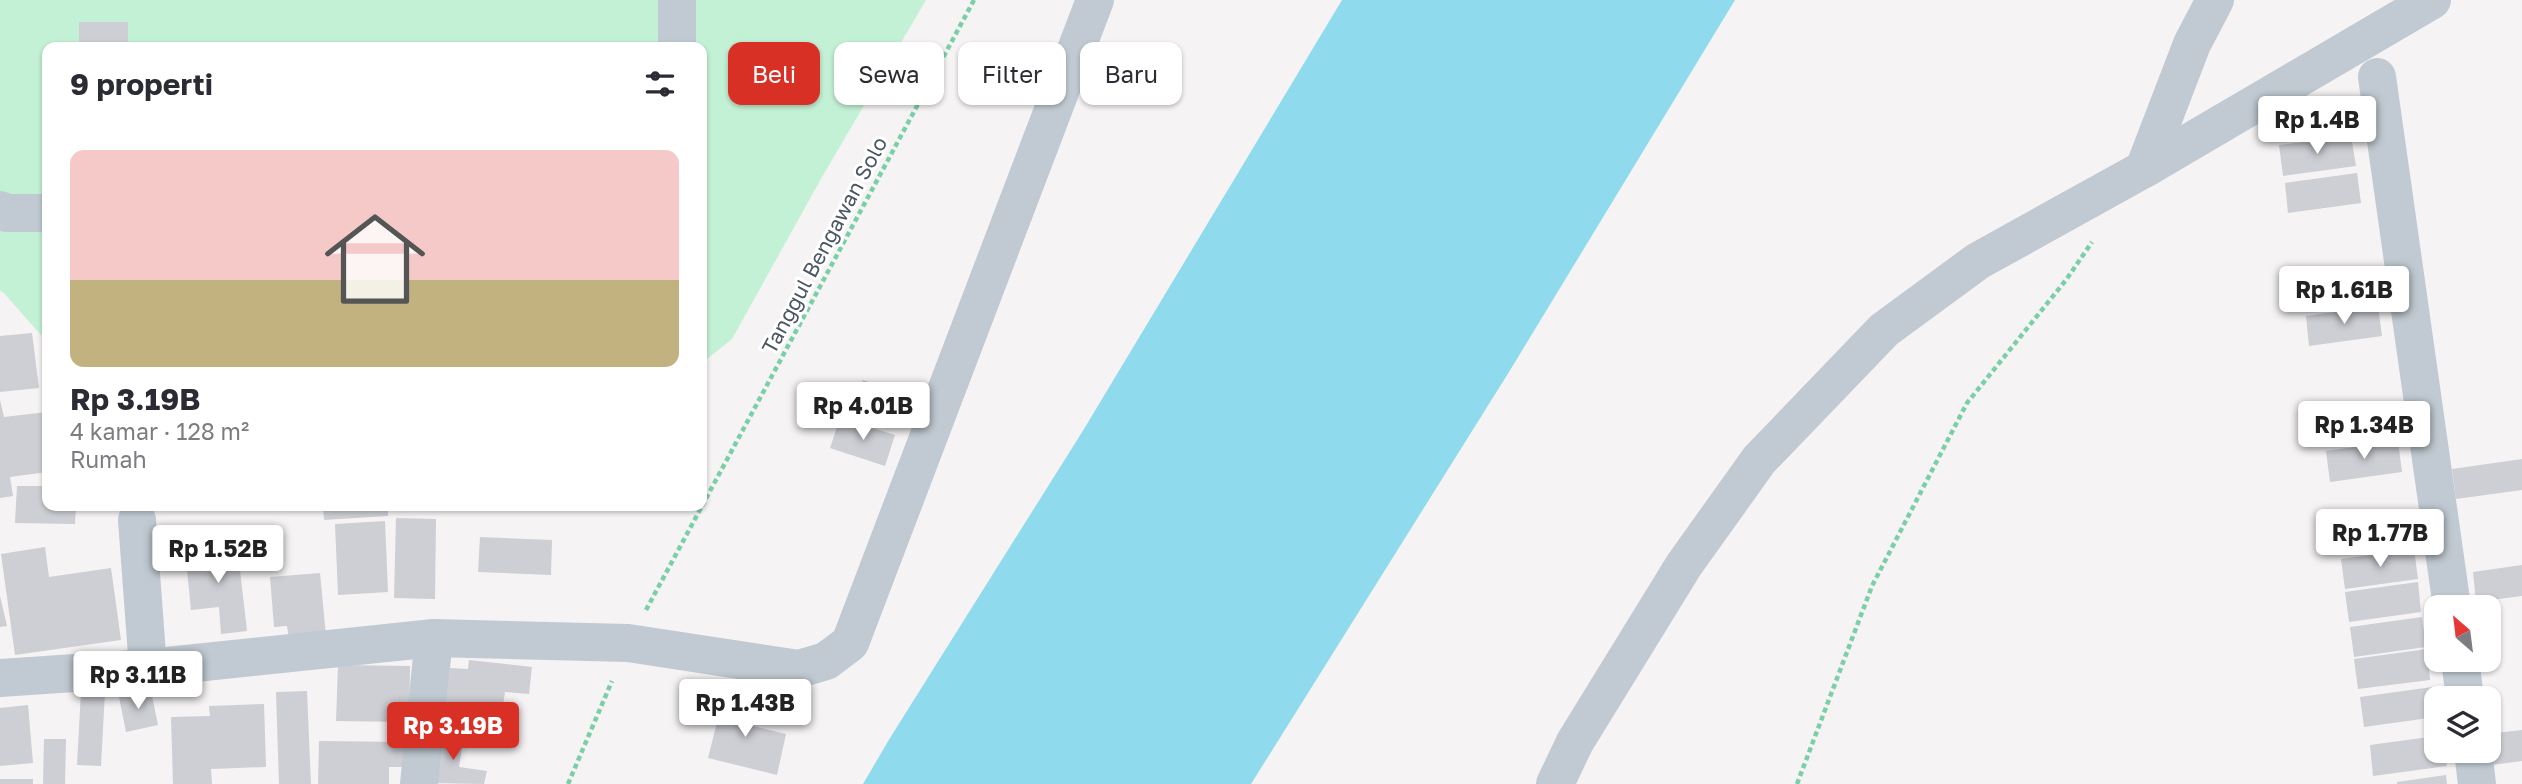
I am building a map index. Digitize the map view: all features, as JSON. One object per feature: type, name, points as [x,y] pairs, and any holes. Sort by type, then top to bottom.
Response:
[{"type":"street","points":[[677,0],[677,42]]},
{"type":"street","points":[[0,678],[148,668],[434,638],[628,643],[799,669],[826,661],[850,643],[1095,0]]},
{"type":"street","points":[[2144,169],[2192,44],[2215,0]]},
{"type":"street","points":[[1555,784],[1575,742],[1684,565],[1759,460],[1884,330],[1978,261],[2144,169],[2432,0]]},
{"type":"street","points":[[2377,77],[2450,595]]},
{"type":"street","points":[[0,210],[7,213],[42,213]]},
{"type":"street","points":[[137,520],[148,668]]},
{"type":"street","points":[[419,784],[434,638]]},
{"type":"street","points":[[2474,763],[2477,784]]},
{"type":"path","name":"Tanggul Bengawan Solo","points":[[707,497],[974,0]]},
{"type":"path","points":[[1797,784],[1872,586],[1967,403],[2066,280],[2096,234]]},
{"type":"green space","points":[[0,0],[926,0],[901,42],[834,42],[834,105],[864,105],[732,339],[707,359],[707,42],[42,42],[42,336],[0,291]]},
{"type":"water","points":[[1342,0],[1735,0],[1509,372],[1251,784],[863,784],[1084,429]]},
{"type":"building","points":[[79,22],[128,22],[128,42],[79,42]]},
{"type":"building","points":[[2351,136],[2356,166],[2283,176],[2279,145]]},
{"type":"building","points":[[2357,173],[2361,203],[2288,213],[2285,183]]},
{"type":"building","points":[[2378,306],[2382,336],[2309,346],[2306,316]]},
{"type":"building","points":[[32,333],[39,388],[0,392],[0,336]]},
{"type":"building","points":[[863,380],[920,400],[911,426],[853,407]]},
{"type":"building","points":[[0,400],[4,417],[42,413],[42,473],[10,477],[13,496],[0,498]]},
{"type":"building","points":[[2395,406],[2399,435],[2326,446],[2322,415]]},
{"type":"building","points":[[840,418],[895,435],[885,466],[830,448]]},
{"type":"building","points":[[2398,441],[2402,472],[2330,482],[2326,451]]},
{"type":"building","points":[[2522,459],[2522,490],[2456,499],[2452,469]]},
{"type":"building","points":[[17,486],[42,486],[42,511],[76,511],[75,524],[15,523]]},
{"type":"building","points":[[323,511],[388,511],[388,516],[324,520]]},
{"type":"building","points":[[396,518],[436,519],[435,599],[394,598]]},
{"type":"building","points":[[385,521],[388,592],[338,595],[335,524]]},
{"type":"building","points":[[480,537],[552,540],[551,575],[478,572]]},
{"type":"building","points":[[237,544],[247,631],[221,634],[219,607],[191,610],[185,550]]},
{"type":"building","points":[[45,547],[49,577],[111,568],[121,640],[15,655],[1,554]]},
{"type":"building","points":[[2414,549],[2418,579],[2345,589],[2341,559]]},
{"type":"building","points":[[2522,565],[2522,596],[2501,599],[2501,595],[2475,595],[2473,572]]},
{"type":"building","points":[[320,573],[326,636],[289,639],[287,626],[274,627],[270,577]]},
{"type":"building","points":[[2418,582],[2421,612],[2349,622],[2345,592]]},
{"type":"building","points":[[0,596],[7,626],[0,627]]},
{"type":"building","points":[[2422,617],[2424,647],[2354,657],[2350,627]]},
{"type":"building","points":[[2424,649],[2424,672],[2429,672],[2430,680],[2358,689],[2354,659]]},
{"type":"building","points":[[469,660],[532,667],[529,694],[505,692],[502,712],[476,709],[474,723],[444,720],[450,668],[468,669]]},
{"type":"building","points":[[338,665],[410,666],[409,722],[336,721]]},
{"type":"building","points":[[2424,688],[2424,719],[2364,727],[2360,697]]},
{"type":"building","points":[[81,691],[105,692],[101,766],[77,765]]},
{"type":"building","points":[[151,691],[158,725],[126,732],[119,697]]},
{"type":"building","points":[[307,691],[311,784],[279,784],[276,692]]},
{"type":"building","points":[[724,694],[754,702],[748,725],[786,734],[777,775],[708,758]]},
{"type":"building","points":[[264,704],[266,767],[211,769],[212,784],[173,784],[171,717],[210,716],[209,706]]},
{"type":"building","points":[[28,705],[33,763],[0,766],[0,708]]},
{"type":"building","points":[[438,729],[464,733],[459,767],[487,771],[484,784],[430,783]]},
{"type":"building","points":[[2522,730],[2522,761],[2491,765],[2501,763],[2501,732]]},
{"type":"building","points":[[2424,738],[2424,763],[2446,763],[2447,766],[2373,776],[2370,745]]},
{"type":"building","points":[[44,739],[66,739],[65,784],[43,784]]},
{"type":"building","points":[[319,741],[408,742],[408,767],[389,767],[389,784],[318,784]]},
{"type":"building","points":[[2446,775],[2447,784],[2397,784],[2397,782]]},
{"type":"building","points":[[0,779],[33,779],[33,784],[0,784]]}]
